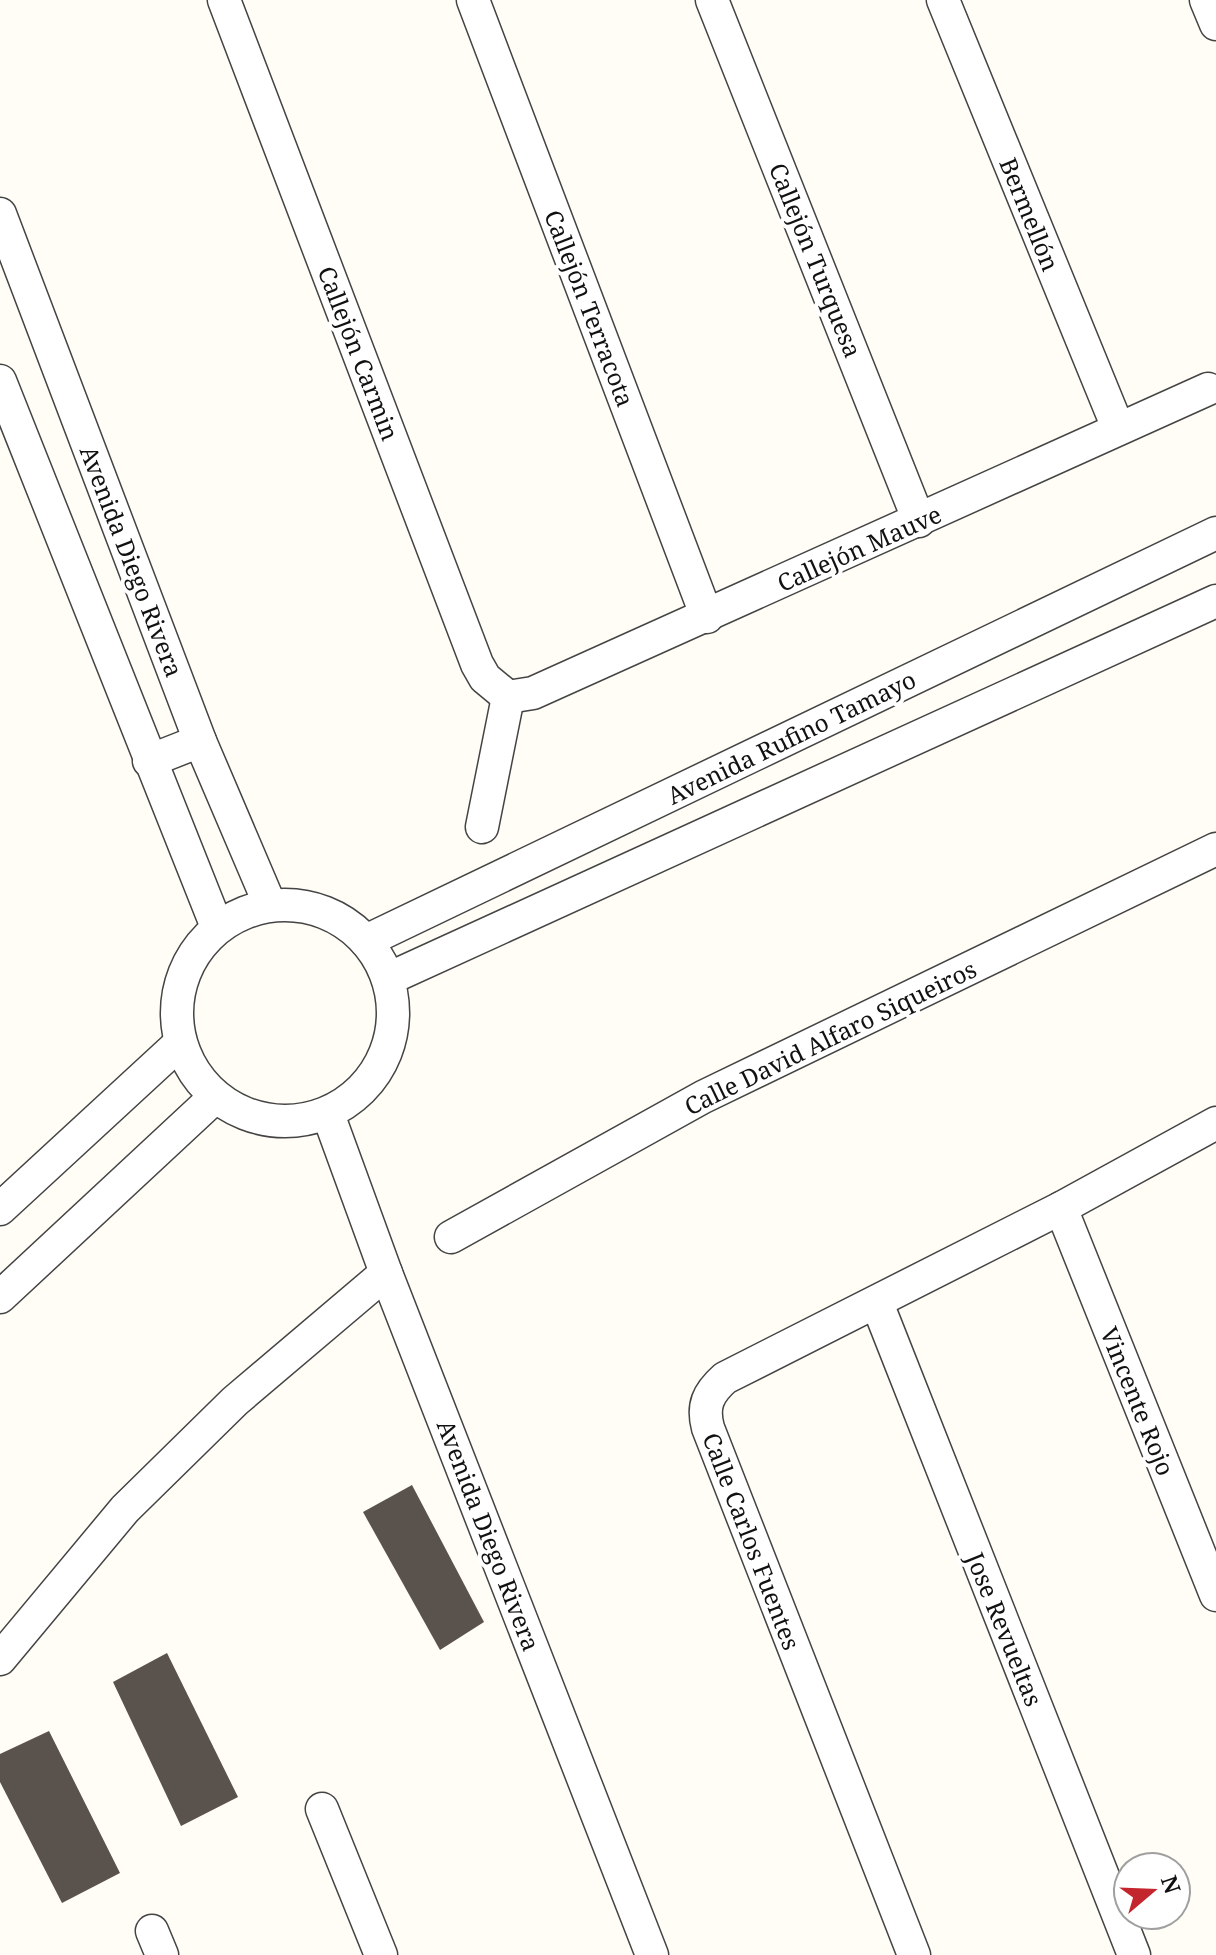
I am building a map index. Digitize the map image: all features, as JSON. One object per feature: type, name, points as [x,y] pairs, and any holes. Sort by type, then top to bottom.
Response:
[{"type":"street","name":"Callejón Carmin","points":[[224,0],[477,664],[485,678],[508,697]]},
{"type":"street","name":"Callejón Terracota","points":[[473,0],[707,617]]},
{"type":"street","name":"Callejón Turquesa","points":[[712,0],[919,521]]},
{"type":"street","name":"Bermellón","points":[[943,0],[1118,428]]},
{"type":"street","points":[[1206,0],[1216,24]]},
{"type":"street","name":"Avenida Diego Rivera","points":[[0,214],[200,741],[270,905]]},
{"type":"street","points":[[0,381],[217,927]]},
{"type":"street","name":"Callejón Mauve","points":[[508,697],[533,693],[707,617],[1208,389]]},
{"type":"street","name":"Avenida Rufino Tamayo","points":[[366,941],[1216,533]]},
{"type":"street","name":"Avenida Rufino Tamayo","points":[[388,979],[1216,601]]},
{"type":"street","points":[[482,827],[508,697]]},
{"type":"street","points":[[149,761],[200,741]]},
{"type":"street","name":"Calle David Alfaro Siqueiros","points":[[451,1237],[703,1097],[1216,849]]},
{"type":"street","points":[[270,905],[306,906],[338,919],[366,941],[388,979],[393,1005],[392,1032],[385,1058],[371,1081],[351,1100],[328,1114],[299,1122],[269,1122],[240,1113],[215,1097],[194,1073],[180,1043],[176,1011],[181,979],[195,951],[217,927],[242,912],[270,905]]},
{"type":"street","points":[[0,1209],[180,1043]]},
{"type":"street","points":[[0,1297],[215,1097]]},
{"type":"street","name":"Avenida Diego Rivera","points":[[328,1114],[386,1273],[652,1955]]},
{"type":"street","name":"Calle Carlos Fuentes","points":[[914,1955],[704,1415],[713,1388],[725,1378],[1061,1208],[1216,1123]]},
{"type":"street","name":"Vincente Rojo","points":[[1061,1208],[1216,1595]]},
{"type":"street","points":[[0,1659],[125,1509],[235,1401],[386,1273]]},
{"type":"street","name":"Jose Revueltas","points":[[877,1303],[1134,1955]]},
{"type":"street","points":[[322,1809],[381,1955]]},
{"type":"building","points":[[412,1485],[484,1622],[440,1650],[363,1512]]},
{"type":"building","points":[[167,1653],[238,1797],[181,1826],[113,1682]]},
{"type":"building","points":[[49,1731],[120,1873],[62,1903],[0,1782],[0,1754]]}]
